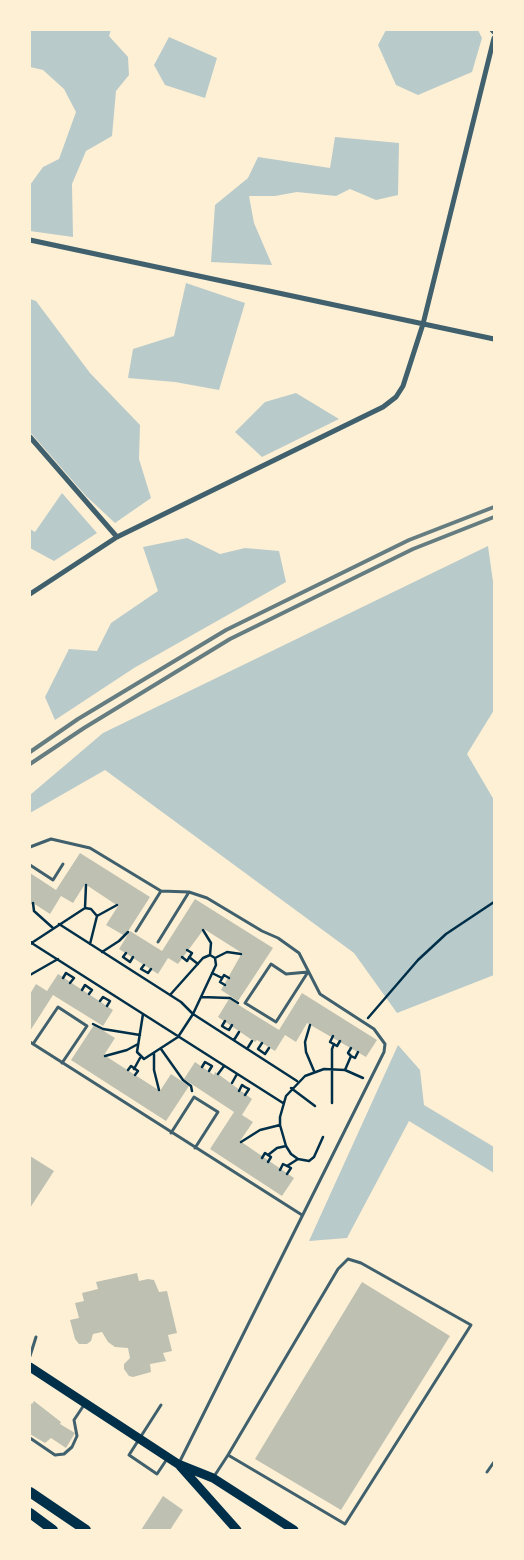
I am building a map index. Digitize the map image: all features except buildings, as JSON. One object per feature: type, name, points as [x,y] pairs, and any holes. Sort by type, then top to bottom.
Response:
[{"type":"highway","points":[[30,1492],[86,1530]]},
{"type":"highway","points":[[30,1513],[53,1530]]},
{"type":"main road","points":[[30,1367],[178,1464],[213,1478],[294,1530]]},
{"type":"main road","points":[[178,1464],[237,1530]]},
{"type":"street","points":[[30,594],[117,538],[383,407],[396,397],[402,386],[423,324],[494,38]]},
{"type":"street","points":[[30,240],[494,338]]},
{"type":"street","points":[[30,437],[117,538]]},
{"type":"lane","points":[[30,847],[51,839],[90,848],[161,891],[189,892],[207,898],[262,931],[278,938],[299,953],[320,994],[374,1029],[384,1044],[384,1052],[178,1464]]},
{"type":"lane","points":[[30,865],[53,880],[63,864]]},
{"type":"lane","points":[[136,931],[161,891]]},
{"type":"lane","points":[[158,942],[189,892]]},
{"type":"lane","points":[[271,964],[286,974],[308,972],[276,1022],[245,1003],[271,964]]},
{"type":"lane","points":[[62,1063],[86,1026],[58,1007],[31,1043],[62,1063],[171,1133],[302,1215]]},
{"type":"lane","points":[[171,1133],[194,1097],[218,1112],[195,1148]]},
{"type":"lane","points":[[213,1478],[338,1269],[348,1260],[361,1263],[471,1325],[346,1524],[228,1455]]},
{"type":"lane","points":[[30,1341],[36,1337],[30,1356]]},
{"type":"lane","points":[[30,1438],[55,1455],[64,1454],[72,1447],[77,1436],[74,1420],[85,1403]]},
{"type":"lane","points":[[161,1405],[129,1455],[157,1474],[168,1457]]},
{"type":"lane","points":[[487,1472],[494,1462]]},
{"type":"path","points":[[85,908],[86,885]]},
{"type":"path","points":[[364,1023],[418,960],[446,934],[494,902]]},
{"type":"path","points":[[32,903],[34,911],[53,928]]},
{"type":"path","points":[[90,944],[97,916],[117,905]]},
{"type":"path","points":[[85,908],[91,910],[97,916]]},
{"type":"path","points":[[85,908],[31,943],[283,1103]]},
{"type":"path","points":[[59,924],[170,995],[193,1014],[297,1081]]},
{"type":"path","points":[[102,952],[119,941],[130,930],[136,931]]},
{"type":"path","points":[[203,930],[211,943],[210,955]]},
{"type":"path","points":[[182,957],[187,961],[192,953],[186,950]]},
{"type":"path","points":[[214,958],[227,952],[241,954]]},
{"type":"path","points":[[126,953],[123,957],[130,962],[132,957]]},
{"type":"path","points":[[140,1058],[148,1059],[178,1037],[193,1014],[216,965],[214,958],[210,955]]},
{"type":"path","points":[[170,995],[206,956],[210,955]]},
{"type":"path","points":[[189,957],[198,964]]},
{"type":"path","points":[[30,975],[58,959]]},
{"type":"path","points":[[123,965],[126,959]]},
{"type":"path","points":[[144,965],[141,969],[148,973],[151,969]]},
{"type":"path","points":[[70,976],[74,970]]},
{"type":"path","points":[[141,976],[145,971]]},
{"type":"path","points":[[63,978],[66,973],[74,978],[70,982]]},
{"type":"path","points":[[212,973],[222,978]]},
{"type":"path","points":[[222,978],[224,975],[229,978]]},
{"type":"path","points":[[222,978],[220,982],[225,985]]},
{"type":"path","points":[[88,988],[92,982]]},
{"type":"path","points":[[82,990],[85,985],[92,990],[89,994]]},
{"type":"path","points":[[107,999],[111,993]]},
{"type":"path","points":[[100,1002],[103,997],[107,999]]},
{"type":"path","points":[[201,997],[230,998],[238,1003],[245,1003]]},
{"type":"path","points":[[107,999],[110,1001],[107,1006]]},
{"type":"path","points":[[140,1058],[137,1052],[143,1014]]},
{"type":"path","points":[[225,1021],[222,1026],[225,1028]]},
{"type":"path","points":[[95,1024],[103,1028],[140,1035]]},
{"type":"path","points":[[225,1028],[229,1030],[232,1025]]},
{"type":"path","points":[[310,1025],[305,1042],[306,1052],[314,1071]]},
{"type":"path","points":[[222,1033],[225,1028]]},
{"type":"path","points":[[234,1040],[238,1032]]},
{"type":"path","points":[[333,1036],[330,1042],[337,1046],[340,1041]]},
{"type":"path","points":[[247,1049],[252,1041]]},
{"type":"path","points":[[262,1043],[258,1049],[262,1052],[265,1054],[269,1048]]},
{"type":"path","points":[[106,1056],[127,1050],[138,1044]]},
{"type":"path","points":[[332,1103],[332,1049],[334,1044]]},
{"type":"path","points":[[351,1048],[348,1054],[355,1058],[358,1052]]},
{"type":"path","points":[[161,1049],[183,1080],[191,1086]]},
{"type":"path","points":[[259,1056],[262,1052]]},
{"type":"path","points":[[154,1054],[154,1070],[159,1090]]},
{"type":"path","points":[[345,1070],[352,1056]]},
{"type":"path","points":[[134,1069],[140,1058]]},
{"type":"path","points":[[208,1064],[212,1058]]},
{"type":"path","points":[[202,1067],[205,1062],[212,1066],[208,1071]]},
{"type":"path","points":[[128,1070],[131,1066],[138,1071],[135,1074]]},
{"type":"path","points":[[218,1074],[224,1066]]},
{"type":"path","points":[[324,1137],[314,1157],[309,1161],[298,1159],[286,1146],[280,1125],[283,1103],[291,1088],[297,1081],[314,1071],[333,1068],[345,1070],[369,1081]]},
{"type":"path","points":[[232,1083],[237,1074]]},
{"type":"path","points":[[245,1087],[249,1082]]},
{"type":"path","points":[[238,1090],[242,1085],[245,1087],[249,1090],[245,1095]]},
{"type":"path","points":[[291,1088],[315,1106]]},
{"type":"path","points":[[241,1142],[260,1130],[280,1125]]},
{"type":"path","points":[[262,1158],[265,1153],[268,1155],[277,1148],[286,1146]]},
{"type":"path","points":[[268,1155],[271,1157],[268,1162]]},
{"type":"path","points":[[280,1170],[283,1164],[287,1166],[298,1159]]},
{"type":"path","points":[[287,1166],[290,1168],[287,1174]]},
{"type":"shaded area","points":[[30,30],[111,30],[109,36],[128,57],[129,75],[116,91],[112,136],[86,151],[72,184],[73,237],[30,231],[30,185],[43,167],[59,159],[76,112],[64,89],[43,70],[30,67]]},
{"type":"shaded area","points":[[386,30],[478,30],[482,38],[472,72],[418,95],[396,85],[378,45]]},
{"type":"shaded area","points":[[169,37],[217,58],[205,98],[165,85],[154,65]]},
{"type":"shaded area","points":[[335,137],[399,143],[398,195],[376,200],[350,189],[336,196],[297,192],[275,196],[249,196],[254,223],[272,265],[211,262],[215,205],[248,178],[258,157],[330,168]]},
{"type":"shaded area","points":[[186,283],[245,303],[219,390],[175,382],[128,378],[133,349],[174,336]]},
{"type":"shaded area","points":[[30,299],[36,301],[90,373],[140,425],[139,459],[151,498],[115,523],[86,496],[30,432]]},
{"type":"shaded area","points":[[296,393],[339,419],[262,457],[235,432],[265,402]]},
{"type":"shaded area","points":[[62,493],[97,533],[54,561],[30,548],[30,529],[35,532]]},
{"type":"shaded area","points":[[187,538],[220,554],[245,548],[279,551],[286,582],[134,668],[55,720],[45,697],[69,649],[97,651],[111,623],[158,591],[143,547]]},
{"type":"shaded area","points":[[488,546],[494,589],[494,710],[467,754],[494,800],[494,975],[397,1013],[354,953],[105,770],[30,813],[30,795],[103,733]]},
{"type":"shaded area","points":[[398,1045],[420,1070],[424,1105],[494,1147],[494,1173],[409,1121],[347,1238],[309,1241]]},
{"type":"railway","points":[[30,752],[78,719],[226,630],[409,540],[494,507]]},
{"type":"railway","points":[[30,764],[84,728],[230,639],[413,549],[494,517]]}]
